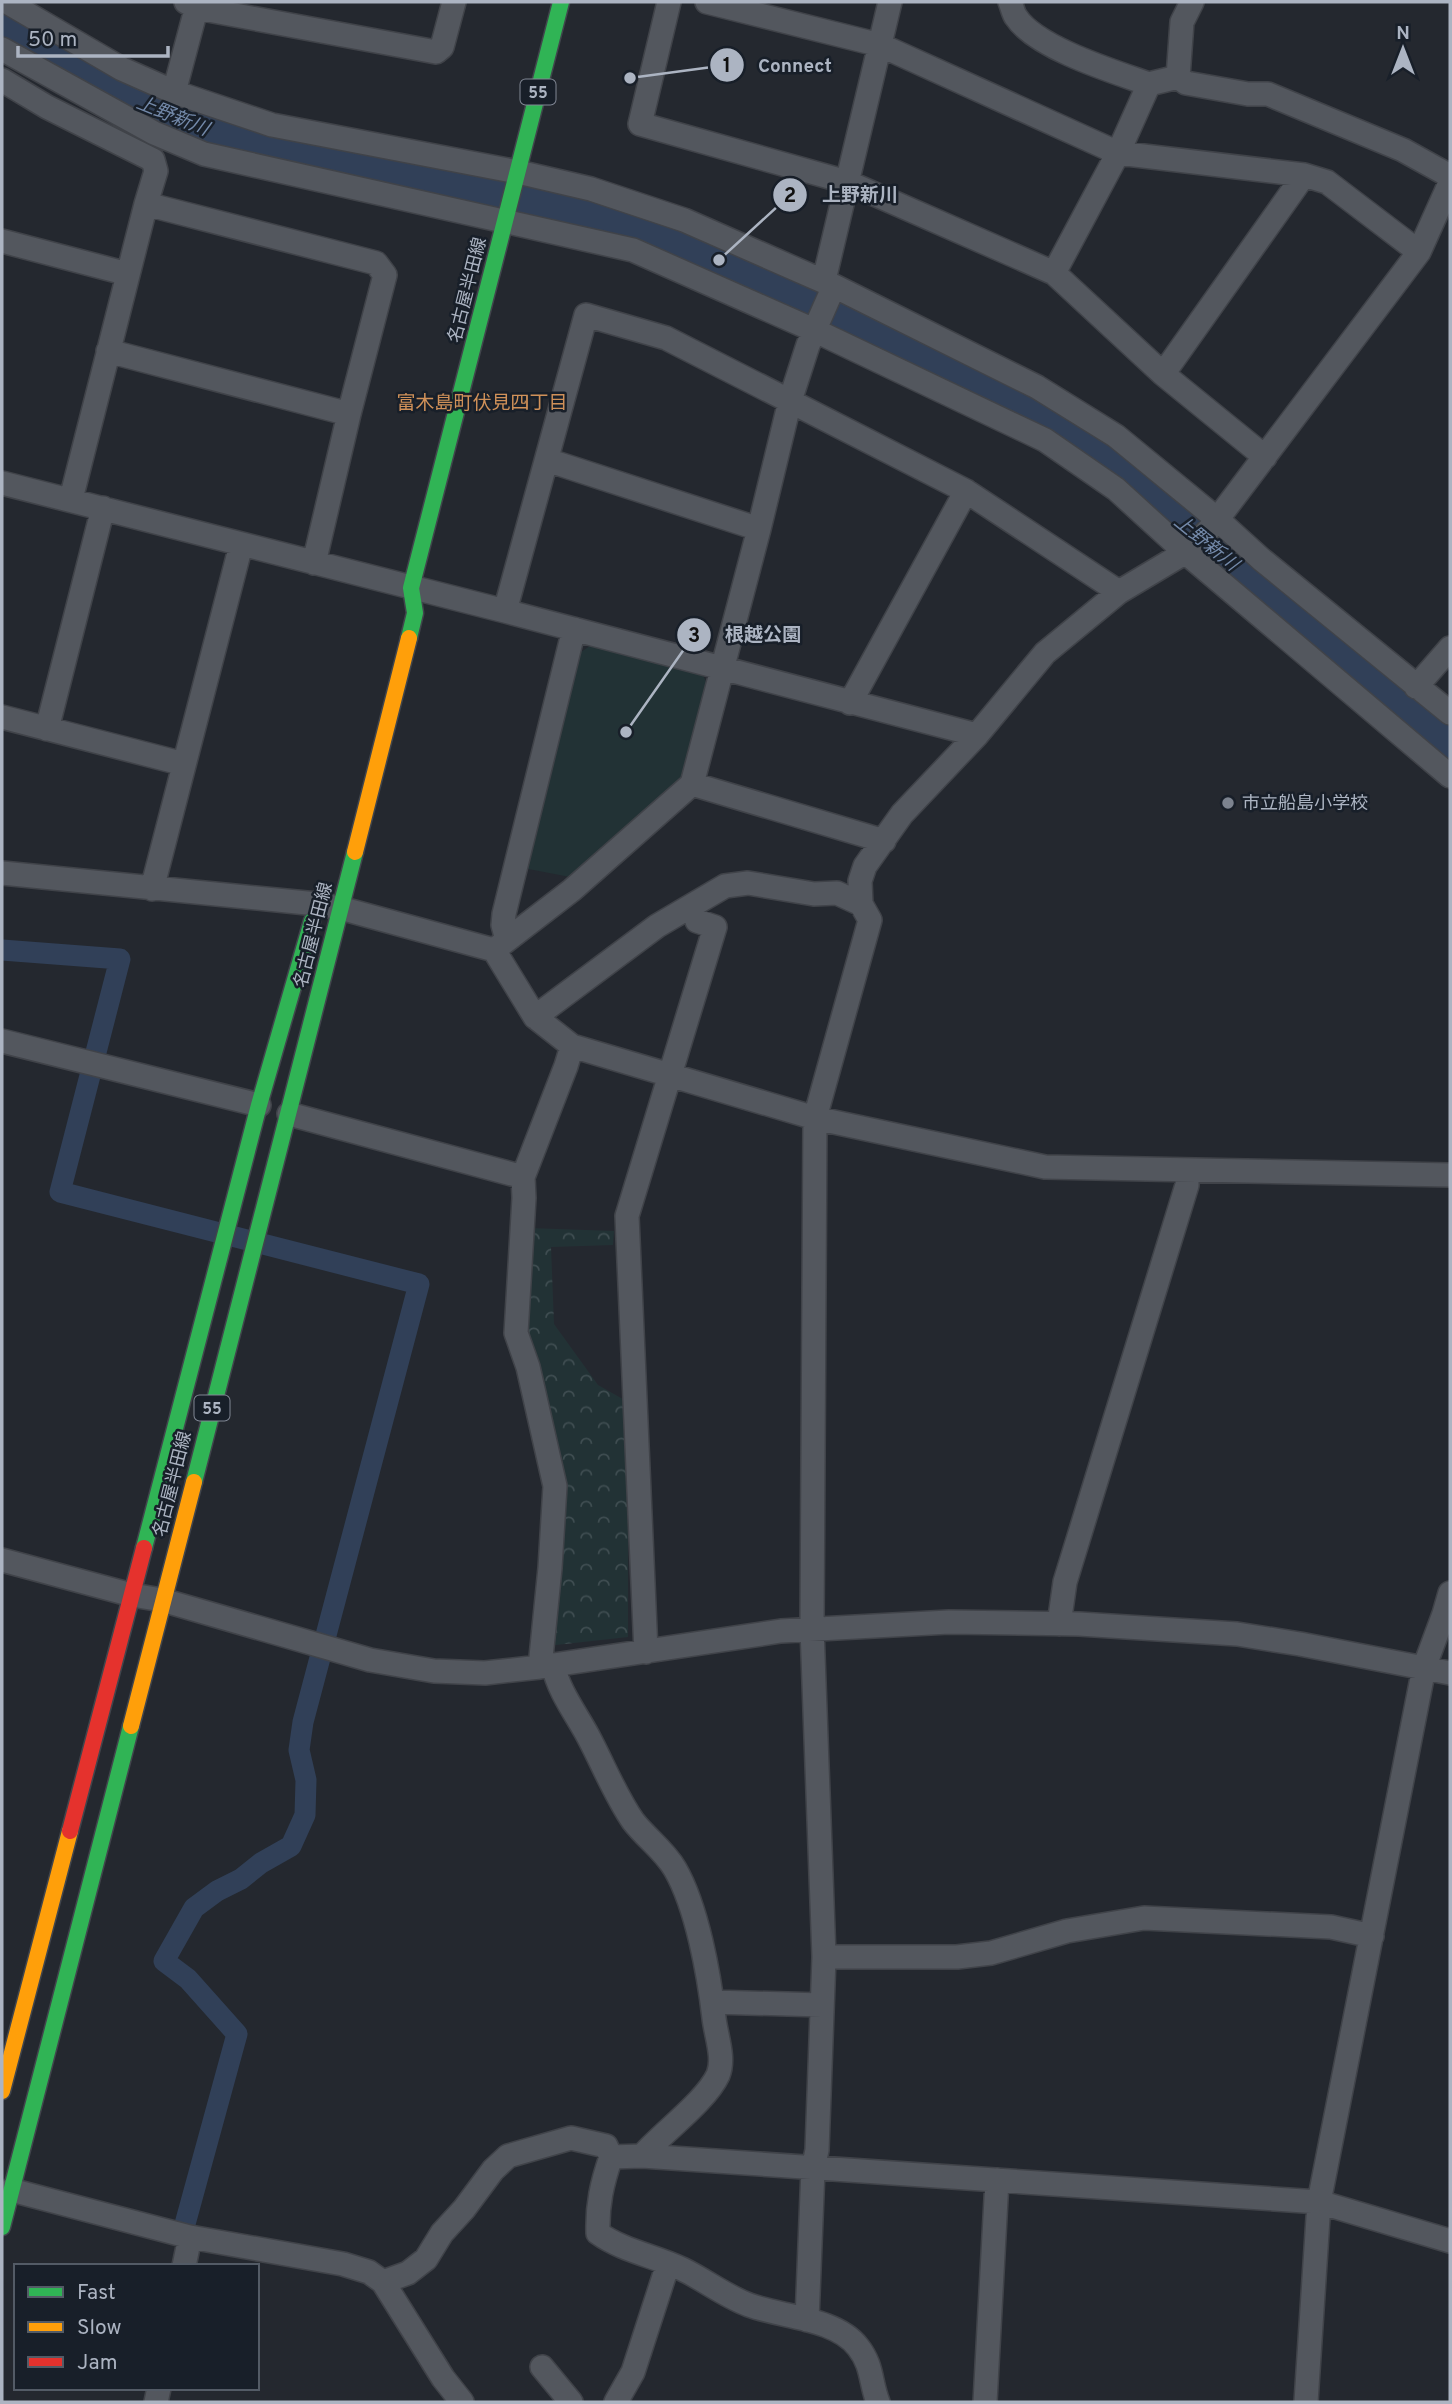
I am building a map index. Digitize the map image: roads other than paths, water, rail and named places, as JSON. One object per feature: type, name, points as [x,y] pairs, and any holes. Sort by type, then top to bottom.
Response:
[{"type":"main road","name":"名古屋半田線","points":[[2,2091],[259,1105],[326,901],[415,613],[411,588],[561,2]]},
{"type":"main road","name":"名古屋半田線","points":[[394,608],[411,588]]},
{"type":"main road","name":"名古屋半田線","points":[[2,2227],[289,1114],[326,901]]},
{"type":"street","points":[[7,2],[122,69],[174,92],[271,125],[516,177],[591,190],[684,220],[1037,387],[1116,436],[1215,522],[1450,713]]},
{"type":"street","points":[[174,92],[194,4],[436,52],[442,47],[454,2]]},
{"type":"street","points":[[669,2],[640,124],[847,183],[1054,274],[1163,374],[1265,457]]},
{"type":"street","points":[[707,2],[880,45],[1118,153],[1304,175],[1327,182],[1419,252]]},
{"type":"street","points":[[500,945],[572,890],[692,784],[790,401],[829,288],[847,183],[890,2]]},
{"type":"street","points":[[1010,2],[1016,18],[1062,51],[1149,84],[1178,77],[1186,82],[1248,94],[1268,94],[1403,150],[1450,176]]},
{"type":"street","points":[[1178,77],[1182,22],[1192,2]]},
{"type":"street","points":[[2,49],[154,133],[204,154],[505,216],[633,250],[816,331],[1045,440],[1116,489],[1450,776]]},
{"type":"street","points":[[2,80],[47,107],[153,160],[156,171],[71,499]]},
{"type":"street","points":[[1054,274],[1118,153],[1149,84]]},
{"type":"street","points":[[1163,374],[1304,175]]},
{"type":"street","points":[[807,2320],[824,1957],[812,1628],[815,1118],[870,920],[862,904],[860,881],[865,866],[902,814],[976,735],[1045,653],[1119,592],[1188,550],[1215,522],[1419,252],[1450,183]]},
{"type":"street","points":[[146,204],[376,262],[386,275],[349,414],[314,564]]},
{"type":"street","points":[[2,242],[128,274]]},
{"type":"street","points":[[505,611],[586,315],[666,338],[966,491],[1119,592]]},
{"type":"street","points":[[108,351],[349,414]]},
{"type":"street","points":[[547,460],[759,529]]},
{"type":"street","points":[[2,483],[722,667],[976,735]]},
{"type":"street","points":[[850,703],[966,491]]},
{"type":"street","points":[[47,729],[103,508]]},
{"type":"street","points":[[152,889],[241,545]]},
{"type":"street","points":[[574,629],[504,914],[500,945],[535,1017],[572,1046],[815,1118],[1045,1167],[1450,1175]]},
{"type":"street","points":[[1416,687],[1450,648]]},
{"type":"street","points":[[2,718],[184,764]]},
{"type":"street","points":[[692,784],[884,841]]},
{"type":"street","points":[[2,873],[152,889],[326,901],[500,945]]},
{"type":"street","points":[[535,1017],[657,926],[724,886],[748,883],[814,894],[837,893],[862,904]]},
{"type":"street","points":[[646,1651],[627,1216],[668,1074],[715,927],[697,921]]},
{"type":"street","points":[[2,1041],[259,1105]]},
{"type":"street","points":[[572,1046],[523,1177],[516,1333],[528,1367],[555,1486],[547,1666],[634,1822],[661,1850],[687,1893],[712,2002],[721,2061],[719,2073],[710,2090],[642,2156]]},
{"type":"street","points":[[289,1114],[523,1177]]},
{"type":"street","points":[[1059,1624],[1065,1582],[1187,1185],[1188,1171]]},
{"type":"street","points":[[2,1560],[132,1595],[162,1600],[370,1660],[434,1671],[485,1673],[547,1666],[812,1628],[949,1622],[1059,1624],[1237,1634],[1450,1673]]},
{"type":"street","points":[[1306,2402],[1319,2202],[1424,1668],[1450,1593]]},
{"type":"street","points":[[824,1957],[957,1957],[991,1953],[1067,1931],[1144,1918],[1331,1927],[1372,1936]]},
{"type":"street","points":[[712,2002],[822,2005]]},
{"type":"street","points":[[383,2282],[408,2273],[426,2259],[442,2234],[493,2170],[508,2156],[579,2138],[606,2146],[611,2157],[597,2207],[598,2233],[616,2244],[683,2269],[739,2301],[830,2327],[845,2335],[857,2346],[871,2370],[873,2391],[878,2402]]},
{"type":"street","points":[[611,2157],[642,2156],[1319,2202],[1450,2241]]},
{"type":"street","points":[[985,2402],[997,2180]]},
{"type":"street","points":[[11,2190],[190,2237],[343,2264],[369,2272],[383,2282],[443,2378],[462,2402]]},
{"type":"street","points":[[184,2264],[190,2237]]},
{"type":"street","points":[[623,2400],[668,2264]]},
{"type":"street","points":[[542,2367],[571,2402]]},
{"type":"street","points":[[439,2402],[443,2378]]},
{"type":"waterway","name":"上野新川","points":[[2,22],[149,109],[256,146],[615,220],[719,260],[898,339],[1039,406],[1094,446],[1450,751]]},
{"type":"waterway","points":[[2,950],[120,959],[60,1192],[419,1284],[303,1722],[299,1750],[306,1780],[305,1815],[291,1846],[194,1908],[164,1961],[188,1979],[237,2034],[185,2224]]},
{"type":"place","name":"Connect","points":[[630,78]]},
{"type":"place","name":"上野新川","points":[[719,260]]},
{"type":"place","name":"根越公園","points":[[626,732]]},
{"type":"place","name":"市立船島小学校","points":[[1228,803]]},
{"type":"district","name":"富木島町伏見四丁目","points":[[482,402]]}]
